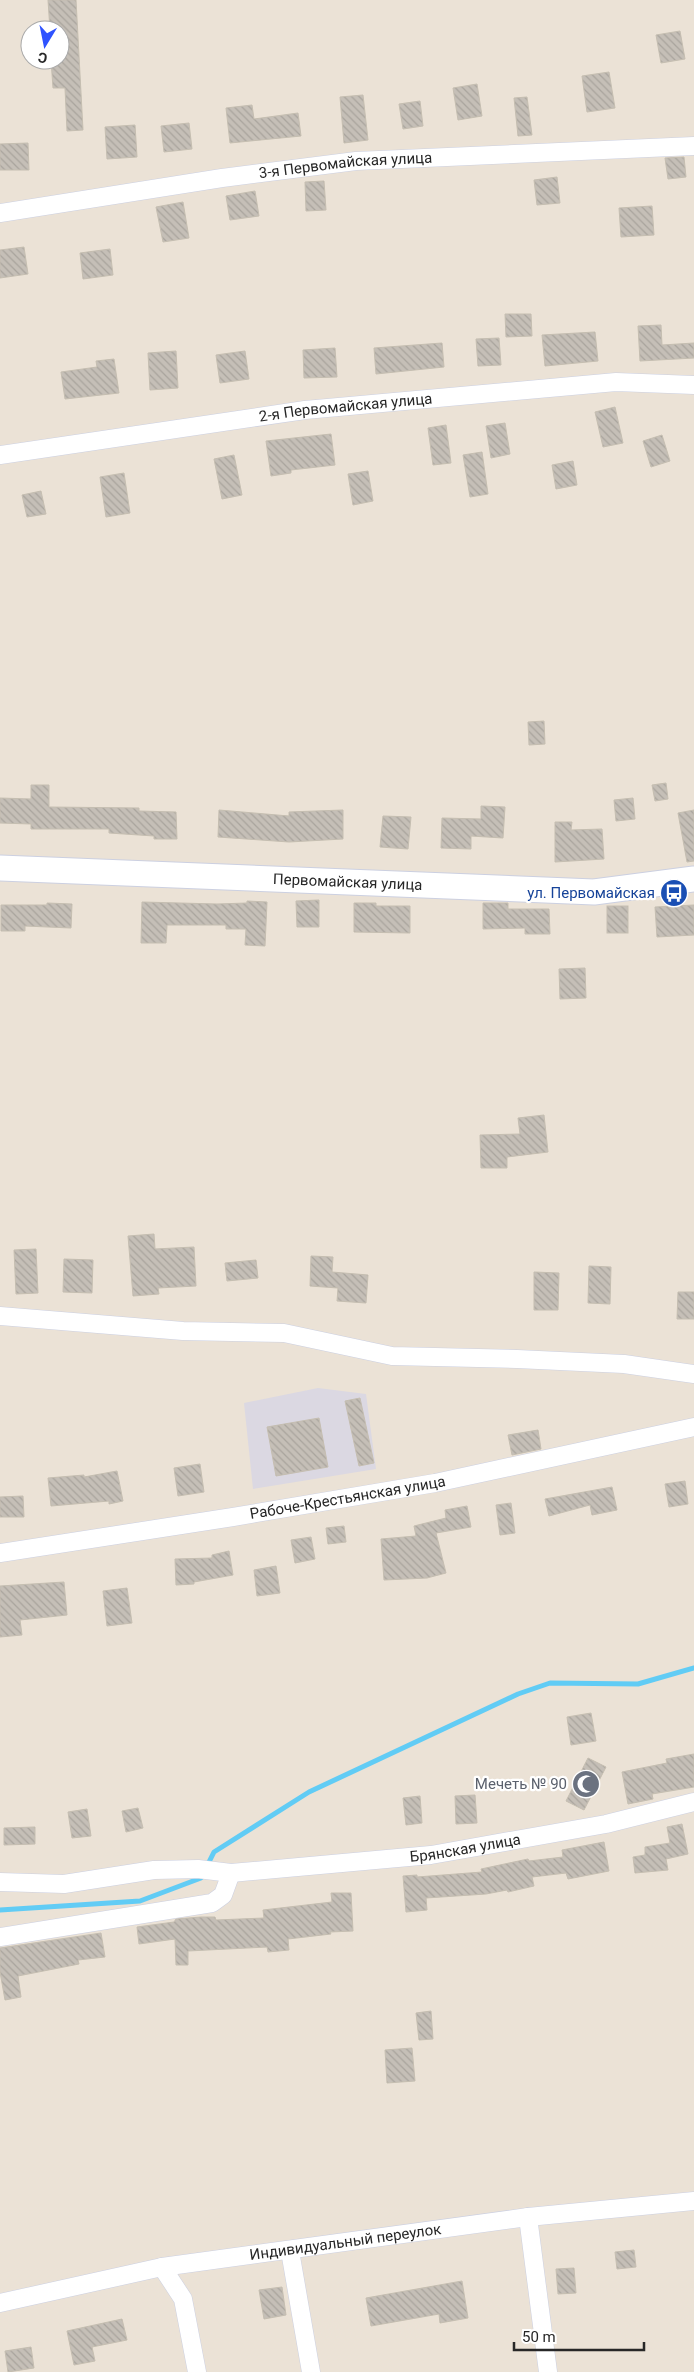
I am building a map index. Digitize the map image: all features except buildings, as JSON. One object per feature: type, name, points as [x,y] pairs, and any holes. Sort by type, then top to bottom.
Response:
[{"type":"street","name":"3-я Первомайская улица","points":[[0,213],[222,178],[356,161],[694,146]]},
{"type":"street","name":"2-я Первомайская улица","points":[[0,455],[305,410],[616,382],[694,385]]},
{"type":"street","name":"Первомайская улица","points":[[0,868],[594,892],[694,878]]},
{"type":"street","points":[[0,1316],[183,1331],[284,1334],[392,1356],[624,1364],[694,1374]]},
{"type":"street","name":"Рабоче-Крестьянская улица","points":[[0,1553],[233,1518],[435,1483],[694,1427]]},
{"type":"street","name":"Брянская улица","points":[[0,1882],[64,1884],[154,1870],[198,1869],[231,1873],[430,1855],[606,1824],[694,1802]]},
{"type":"street","points":[[0,1938],[212,1904],[223,1895],[231,1873]]},
{"type":"street","name":"Индивидуальный переулок","points":[[0,2303],[162,2267],[528,2217],[694,2201]]},
{"type":"street","points":[[528,2217],[548,2372]]},
{"type":"street","points":[[290,2251],[310,2372]]},
{"type":"street","points":[[162,2267],[183,2299],[197,2372]]},
{"type":"shaded area","points":[[318,1388],[366,1394],[376,1469],[253,1489],[244,1403]]},
{"type":"waterway","points":[[0,1910],[140,1901],[201,1878],[214,1852],[309,1792],[518,1694],[550,1683],[638,1684],[694,1668]]},
{"type":"place","name":"ул. Первомайская","points":[[674,893]]},
{"type":"place","name":"Мечеть № 90","points":[[586,1784]]}]
